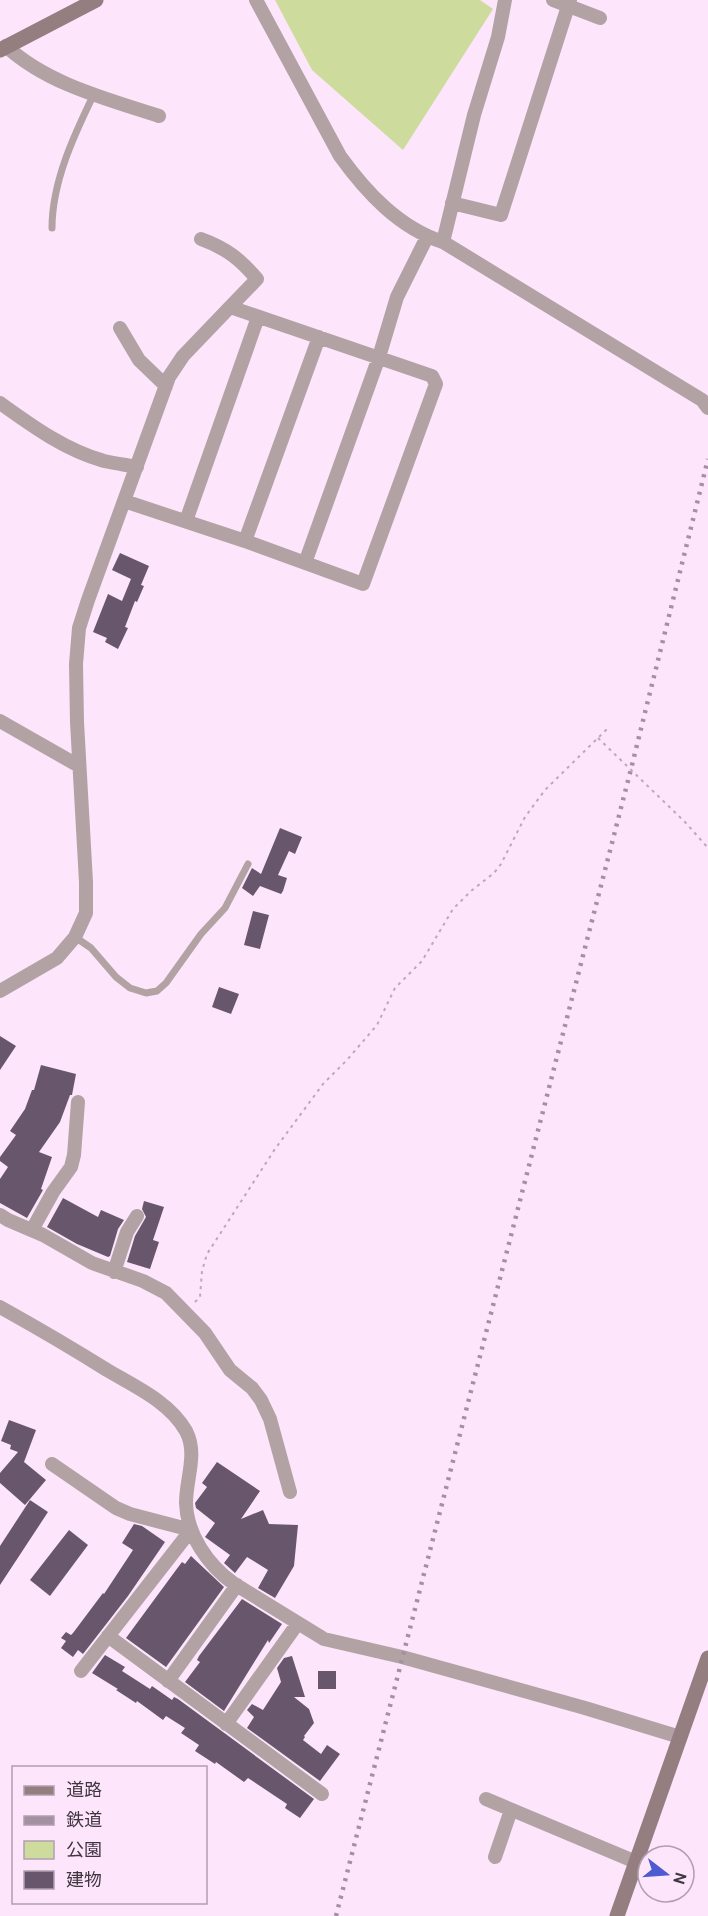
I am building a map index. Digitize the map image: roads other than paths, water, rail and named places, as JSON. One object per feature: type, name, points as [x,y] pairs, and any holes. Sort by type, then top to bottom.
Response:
[{"type":"street","points":[[3,48],[96,0]]},
{"type":"street","points":[[256,0],[340,156],[372,195],[391,212],[427,237],[443,242],[702,400],[708,408]]},
{"type":"street","points":[[443,242],[474,115],[498,38],[505,0]]},
{"type":"street","points":[[553,0],[569,3],[600,18]]},
{"type":"street","points":[[452,203],[501,215],[569,3]]},
{"type":"street","points":[[3,48],[34,67],[94,94],[159,116]]},
{"type":"street","points":[[304,563],[379,357],[397,297],[427,237]]},
{"type":"street","points":[[0,991],[57,958],[75,937],[86,913],[76,687],[77,641],[88,600],[169,377],[183,356],[257,279],[244,264],[221,246],[201,239]]},
{"type":"street","points":[[124,501],[246,541],[363,585],[436,384],[432,376],[230,308]]},
{"type":"street","points":[[186,521],[258,317]]},
{"type":"street","points":[[120,328],[139,360],[166,386]]},
{"type":"street","points":[[246,541],[319,337]]},
{"type":"street","points":[[0,403],[41,432],[71,448],[104,461],[137,467]]},
{"type":"street","points":[[0,721],[79,766]]},
{"type":"street","points":[[32,1230],[52,1192],[71,1167],[78,1102]]},
{"type":"street","points":[[0,1215],[92,1263],[155,1286],[166,1293],[180,1310],[205,1333],[230,1370],[252,1388],[261,1400],[270,1419],[290,1492]]},
{"type":"street","points":[[114,1272],[127,1232],[137,1216]]},
{"type":"street","points":[[0,1307],[155,1399],[172,1413],[185,1429],[192,1446],[186,1503],[191,1530],[202,1552],[226,1578],[237,1585],[324,1638],[402,1657],[680,1737]]},
{"type":"street","points":[[52,1464],[116,1508],[130,1514],[191,1530]]},
{"type":"street","points":[[81,1671],[191,1530]]},
{"type":"street","points":[[168,1681],[237,1585]]},
{"type":"street","points":[[226,1724],[298,1623]]},
{"type":"street","points":[[108,1636],[322,1794]]},
{"type":"street","points":[[642,1844],[708,1658]]},
{"type":"street","points":[[486,1799],[636,1862],[617,1916]]},
{"type":"street","points":[[495,1857],[511,1810]]},
{"type":"lane","points":[[52,228],[53,209],[67,152],[94,94]]},
{"type":"lane","points":[[75,937],[91,948],[130,988],[146,993],[157,991],[166,983],[201,934],[225,908],[248,864]]},
{"type":"railway","points":[[336,1916],[631,769],[708,459]]}]
